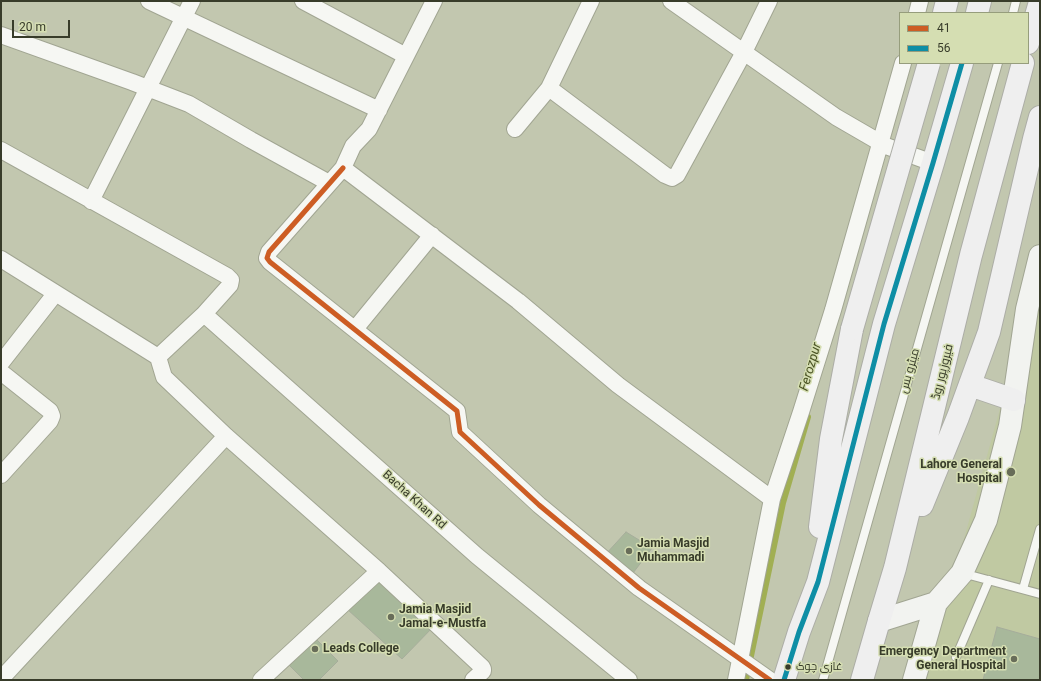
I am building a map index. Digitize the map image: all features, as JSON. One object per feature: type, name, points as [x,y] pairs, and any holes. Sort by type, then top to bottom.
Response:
[{"type":"main road","points":[[944,12],[947,1]]},
{"type":"main road","points":[[977,12],[980,1]]},
{"type":"main road","points":[[1029,40],[1040,2]]},
{"type":"main road","points":[[818,582],[819,535],[831,439],[852,329],[929,64]]},
{"type":"main road","points":[[784,680],[799,632],[818,582],[884,324],[962,64]]},
{"type":"main road","name":"فیروزپور روڈ","points":[[862,680],[895,568],[971,255],[1023,64]]},
{"type":"main road","points":[[895,568],[955,424],[989,332],[1040,117]]},
{"type":"main road","points":[[970,385],[1014,400]]},
{"type":"street","points":[[149,1],[379,110]]},
{"type":"street","points":[[91,201],[192,1]]},
{"type":"street","points":[[303,1],[406,56]]},
{"type":"street","points":[[434,1],[369,129],[353,146],[343,168],[269,252],[267,258],[270,262],[457,411],[460,432],[538,505],[639,588],[770,680]]},
{"type":"street","points":[[515,129],[549,88],[591,1]]},
{"type":"street","points":[[671,1],[836,117],[881,143],[933,164]]},
{"type":"street","points":[[549,88],[665,175],[672,178],[677,175],[744,52],[769,1]]},
{"type":"street","points":[[916,12],[920,1]]},
{"type":"street","points":[[1,35],[189,104],[330,183]]},
{"type":"street","points":[[736,680],[772,499],[834,310],[903,64]]},
{"type":"street","points":[[1,150],[227,276],[231,280],[230,285],[204,314],[158,357]]},
{"type":"street","points":[[343,168],[518,301],[618,385],[772,499]]},
{"type":"street","points":[[355,329],[432,235]]},
{"type":"street","points":[[914,680],[936,603],[962,573],[986,520],[1010,426],[1027,309],[1040,256]]},
{"type":"street","points":[[1,259],[158,357],[164,377],[226,436],[379,571],[484,669],[473,680]]},
{"type":"street","points":[[1,363],[55,294]]},
{"type":"street","name":"Bacha Khan Rd","points":[[204,314],[477,556],[629,680]]},
{"type":"street","points":[[1,372],[50,411],[52,416],[50,421],[1,475]]},
{"type":"street","points":[[1,679],[226,436]]},
{"type":"street","points":[[261,680],[379,571]]},
{"type":"street","points":[[879,621],[936,603]]},
{"type":"lane","points":[[1012,12],[1016,1]]},
{"type":"lane","name":"میٹرو بس","points":[[823,680],[998,64]]},
{"type":"lane","points":[[1023,589],[1040,529]]},
{"type":"lane","points":[[962,573],[1040,594]]},
{"type":"lane","points":[[956,657],[989,580]]},
{"type":"shaded area","name":"Lahore General Hospital","points":[[1040,264],[1040,680],[925,680]]},
{"type":"building","name":"Jamia Masjid Muhammadi","points":[[626,532],[652,548],[630,577],[605,555]]},
{"type":"building","name":"Jamia Masjid Jamal-e-Mustfa","points":[[380,575],[434,626],[402,659],[347,609]]},
{"type":"building","name":"Emergency Department General Hospital","points":[[997,627],[1040,639],[1040,680],[983,680]]},
{"type":"building","name":"Leads College","points":[[315,638],[338,661],[319,680],[304,680],[288,664]]},
{"type":"waterway","name":"Ferozpur","points":[[746,680],[783,503],[808,417]]},
{"type":"transit line","name":"56","points":[[784,680],[799,632],[818,582],[884,324],[962,64]]},
{"type":"transit line","name":"41","points":[[343,168],[269,252],[267,258],[270,262],[457,411],[460,432],[539,505],[639,588],[770,680]]},
{"type":"place","name":"Lahore General Hospital","points":[[1011,472]]},
{"type":"place","name":"Jamia Masjid Muhammadi","points":[[629,551]]},
{"type":"place","name":"Jamia Masjid Jamal-e-Mustfa","points":[[391,617]]},
{"type":"place","name":"Leads College","points":[[315,649]]},
{"type":"place","name":"Emergency Department General Hospital","points":[[1014,659]]},
{"type":"place","name":"غازی چوک","points":[[788,667]]}]
